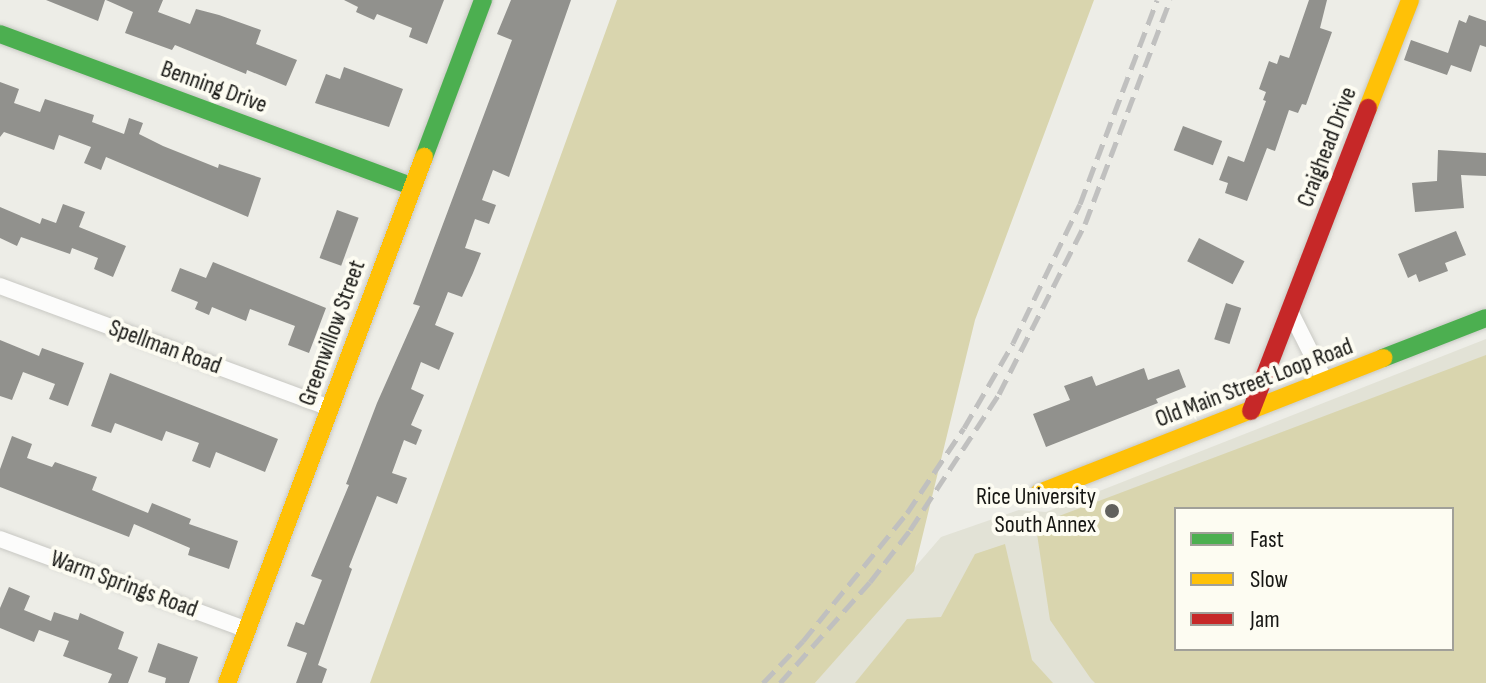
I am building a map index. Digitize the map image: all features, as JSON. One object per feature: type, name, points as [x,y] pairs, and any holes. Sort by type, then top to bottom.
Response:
[{"type":"street","name":"Greenwillow Street","points":[[227,683],[483,0]]},
{"type":"street","name":"Craighead Drive","points":[[1251,411],[1410,0]]},
{"type":"street","name":"Benning Drive","points":[[0,34],[412,186]]},
{"type":"street","name":"Spellman Road","points":[[0,286],[329,408]]},
{"type":"street","points":[[1290,311],[1325,381]]},
{"type":"street","name":"Old Main Street Loop Road","points":[[1039,493],[1486,318]]},
{"type":"street","name":"Warm Springs Road","points":[[0,539],[247,630]]},
{"type":"shaded area","points":[[617,0],[1094,0],[975,320],[914,571],[815,683],[370,683]]},
{"type":"shaded area","name":"Rice University South Annex","points":[[1486,339],[1486,683],[815,683],[941,537],[1019,510],[1046,512]]},
{"type":"shaded area","name":"Rice University South Annex","points":[[1486,355],[1486,683],[1095,683],[1050,620],[1037,534],[1051,519]]},
{"type":"shaded area","points":[[1005,544],[1032,660],[1053,683],[855,683],[907,619],[941,617],[975,554]]},
{"type":"building","points":[[46,0],[105,0],[98,21]]},
{"type":"building","points":[[106,0],[163,0],[158,12],[190,24],[196,9],[219,15],[261,30],[256,44],[297,60],[286,86],[247,70],[246,74],[175,45],[172,50],[125,33],[133,12]]},
{"type":"building","points":[[344,0],[444,0],[427,44],[409,37],[412,28],[377,14],[374,20],[356,12],[358,7]]},
{"type":"building","points":[[511,0],[571,0],[509,177],[493,170],[482,200],[496,205],[489,224],[475,219],[465,248],[481,253],[473,273],[462,297],[448,292],[435,325],[454,333],[439,370],[421,362],[411,389],[424,395],[411,425],[422,430],[416,445],[404,440],[392,473],[407,478],[397,504],[377,496],[349,567],[352,569],[318,665],[327,669],[322,683],[296,683],[307,653],[287,646],[296,622],[304,625],[322,580],[311,576],[349,485],[346,484],[377,403],[420,306],[413,304],[512,40],[497,34]]},
{"type":"building","points":[[1309,0],[1327,0],[1320,28],[1332,32],[1306,105],[1302,104],[1298,113],[1289,110],[1275,151],[1267,148],[1247,201],[1225,193],[1228,183],[1219,180],[1228,156],[1244,162],[1266,101],[1263,100],[1266,92],[1259,89],[1269,61],[1277,64],[1280,55],[1289,58]]},
{"type":"building","points":[[1469,15],[1486,21],[1486,47],[1480,45],[1471,72],[1451,65],[1447,75],[1404,60],[1411,40],[1448,53],[1459,20],[1466,23]]},
{"type":"building","points":[[344,67],[403,89],[389,127],[315,103],[326,74],[340,79]]},
{"type":"building","points":[[0,82],[19,89],[14,103],[40,112],[45,99],[94,115],[92,122],[124,134],[129,118],[143,123],[139,134],[163,146],[218,168],[219,164],[261,178],[248,217],[106,157],[101,170],[84,163],[91,147],[59,135],[54,150],[4,132],[0,137]]},
{"type":"building","points":[[1183,126],[1222,141],[1213,165],[1174,150]]},
{"type":"building","points":[[1438,150],[1486,153],[1486,176],[1461,175],[1464,208],[1415,212],[1412,183],[1437,181]]},
{"type":"building","points":[[63,204],[85,212],[79,227],[126,246],[113,277],[94,269],[98,258],[72,248],[70,254],[21,237],[17,246],[0,238],[0,207],[40,224],[42,218],[56,223]]},
{"type":"building","points":[[337,210],[359,218],[341,266],[320,258]]},
{"type":"building","points":[[1456,231],[1466,255],[1445,263],[1448,271],[1419,282],[1416,274],[1408,278],[1398,254]]},
{"type":"building","points":[[1199,238],[1244,261],[1233,284],[1187,261]]},
{"type":"building","points":[[213,262],[326,308],[309,353],[288,345],[295,326],[250,309],[246,321],[212,307],[209,315],[195,309],[198,302],[171,291],[180,268],[206,278]]},
{"type":"building","points":[[1226,303],[1241,308],[1229,344],[1214,339]]},
{"type":"building","points":[[0,340],[39,356],[42,348],[84,363],[68,406],[49,399],[55,384],[23,372],[12,400],[0,396]]},
{"type":"building","points":[[1144,368],[1148,380],[1179,369],[1186,387],[1156,399],[1158,403],[1046,447],[1033,414],[1070,400],[1064,386],[1092,376],[1096,386]]},
{"type":"building","points":[[110,373],[278,439],[265,472],[216,452],[210,468],[192,461],[199,443],[166,431],[162,441],[115,423],[111,433],[91,426]]},
{"type":"building","points":[[12,436],[32,444],[27,458],[52,467],[55,462],[97,477],[92,490],[148,513],[152,503],[191,519],[189,524],[238,541],[229,569],[188,555],[190,548],[134,524],[129,537],[0,487],[0,469]]},
{"type":"building","points":[[9,587],[30,596],[24,610],[51,621],[54,612],[78,620],[80,613],[124,632],[118,649],[138,657],[128,683],[108,683],[112,674],[63,656],[69,641],[39,630],[34,642],[0,628],[0,608]]},
{"type":"building","points":[[158,643],[198,657],[189,683],[165,683],[166,678],[148,672]]},
{"type":"railway","points":[[763,683],[803,641],[907,513],[964,428],[1013,343],[1080,204],[1157,0]]},
{"type":"railway","points":[[780,683],[870,582],[910,530],[999,394],[1085,224],[1170,0]]},
{"type":"traffic: fast","points":[[424,157],[483,0]]},
{"type":"traffic: fast","points":[[0,34],[412,186]]},
{"type":"traffic: fast","points":[[1383,358],[1486,318]]},
{"type":"traffic: slow","points":[[1368,108],[1410,0]]},
{"type":"traffic: slow","points":[[227,683],[424,157]]},
{"type":"traffic: slow","points":[[1039,493],[1383,358]]},
{"type":"traffic: jam","points":[[1251,411],[1368,108]]},
{"type":"place","name":"Rice University South Annex","points":[[1112,511]]}]
